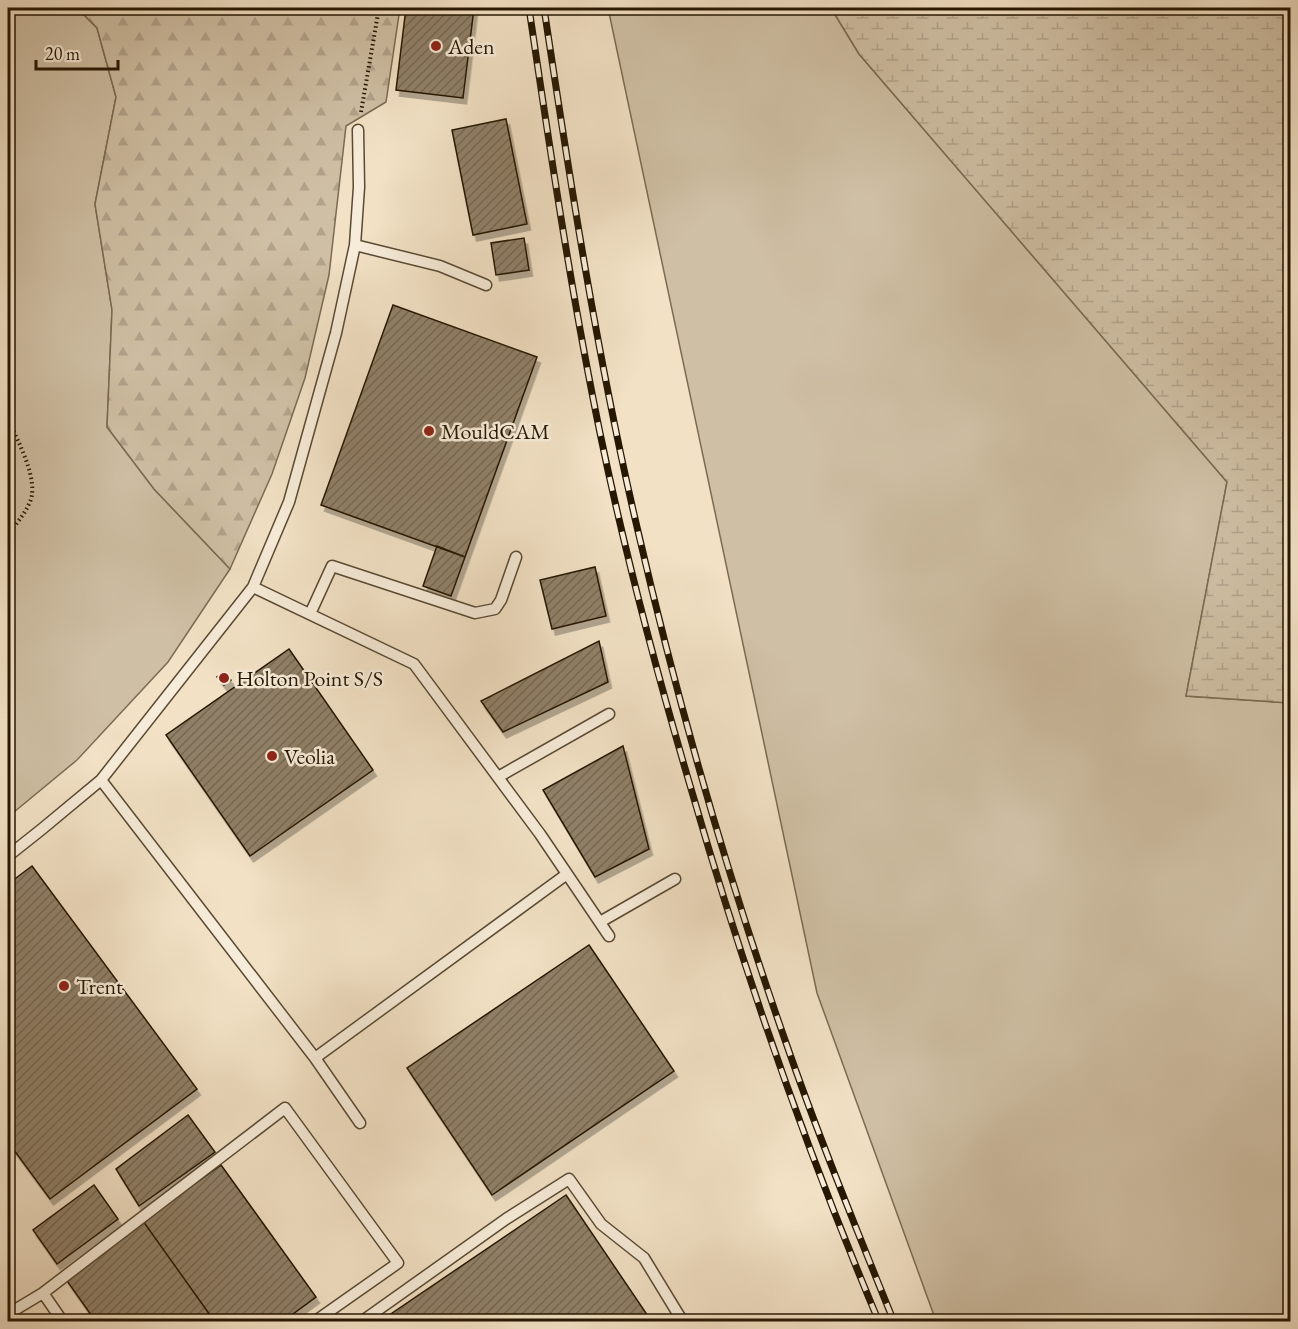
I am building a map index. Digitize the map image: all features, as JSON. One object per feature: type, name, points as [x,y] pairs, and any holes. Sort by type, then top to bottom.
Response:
[{"type":"lane","points":[[8,856],[100,780],[253,587],[289,502],[336,333],[355,245],[359,187],[358,130]]},
{"type":"lane","points":[[355,245],[440,266],[486,285]]},
{"type":"lane","points":[[310,614],[332,566],[475,613],[495,609],[501,600],[516,557]]},
{"type":"lane","points":[[253,587],[414,664],[540,834],[609,936]]},
{"type":"lane","points":[[498,777],[609,714]]},
{"type":"lane","points":[[100,780],[315,1058],[360,1123]]},
{"type":"lane","points":[[315,1058],[567,874]]},
{"type":"lane","points":[[600,922],[675,879]]},
{"type":"lane","points":[[8,1314],[43,1293],[285,1108],[398,1263],[314,1322]]},
{"type":"lane","points":[[361,1322],[506,1219],[569,1179],[601,1224],[644,1258],[683,1322]]},
{"type":"lane","points":[[43,1293],[63,1322]]},
{"type":"path","points":[[358,130],[379,8]]},
{"type":"path","points":[[8,419],[21,447],[33,484],[30,503],[8,535]]},
{"type":"green space","points":[[8,8],[77,8],[97,28],[116,97],[95,204],[112,310],[107,427],[154,489],[230,569],[168,662],[77,760],[8,817]]},
{"type":"green space","points":[[77,8],[400,8],[386,102],[346,126],[329,275],[305,378],[272,474],[230,569],[154,489],[107,427],[112,310],[95,204],[116,97],[97,28]]},
{"type":"green space","points":[[608,8],[831,8],[859,54],[1227,482],[1186,696],[1290,703],[1290,1321],[936,1321],[817,993]]},
{"type":"green space","points":[[831,8],[1290,8],[1290,703],[1186,696],[1227,482],[859,54]]},
{"type":"building","name":"Aden","points":[[406,8],[474,8],[463,98],[396,90]]},
{"type":"building","points":[[506,119],[527,224],[473,235],[452,130]]},
{"type":"building","points":[[524,238],[529,270],[496,275],[491,243]]},
{"type":"building","name":"MouldCAM","points":[[393,305],[537,357],[465,557],[321,505]]},
{"type":"building","points":[[437,546],[465,557],[451,596],[423,586]]},
{"type":"building","points":[[595,567],[606,616],[552,629],[540,580]]},
{"type":"building","points":[[599,641],[608,682],[503,732],[481,701]]},
{"type":"building","name":"Veolia","points":[[289,649],[373,770],[250,856],[166,735]]},
{"type":"building","name":"Holton Point S/S","points":[[224,672],[231,680],[224,685],[217,677]]},
{"type":"building","points":[[623,746],[649,849],[595,877],[543,790]]},
{"type":"building","name":"Trent","points":[[32,866],[197,1089],[50,1199],[8,1142],[8,884]]},
{"type":"building","points":[[589,945],[674,1071],[492,1195],[407,1068]]},
{"type":"building","points":[[188,1115],[215,1152],[139,1206],[116,1169]]},
{"type":"building","points":[[221,1165],[316,1297],[282,1322],[215,1322],[143,1221]]},
{"type":"building","points":[[94,1185],[118,1219],[57,1264],[33,1230]]},
{"type":"building","points":[[566,1195],[652,1322],[379,1322]]},
{"type":"building","points":[[143,1221],[215,1322],[96,1322],[65,1278]]},
{"type":"railway","points":[[529,8],[589,380],[620,524],[654,658],[712,859],[755,993],[801,1126],[879,1322]]},
{"type":"railway","points":[[544,8],[574,203],[609,398],[637,527],[686,721],[763,977],[824,1146],[894,1322]]},
{"type":"place","name":"Aden","points":[[436,46]]},
{"type":"place","name":"MouldCAM","points":[[429,431]]},
{"type":"place","name":"Holton Point S/S","points":[[224,678]]},
{"type":"place","name":"Veolia","points":[[272,756]]},
{"type":"place","name":"Trent","points":[[64,986]]}]
